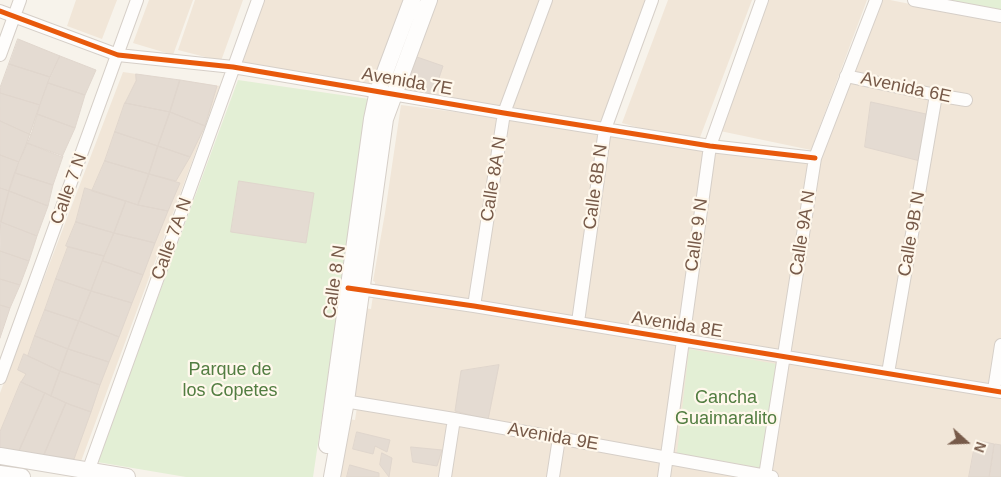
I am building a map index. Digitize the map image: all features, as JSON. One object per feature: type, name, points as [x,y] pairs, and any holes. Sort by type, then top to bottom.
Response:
[{"type":"street","points":[[0,55],[20,0]]},
{"type":"street","name":"Calle 7 N","points":[[0,378],[138,0]]},
{"type":"street","name":"Calle 7A N","points":[[87,474],[258,0]]},
{"type":"street","name":"Calle 8 N","points":[[332,477],[355,288],[372,118],[378,91],[412,0]]},
{"type":"street","name":"Calle 8 N","points":[[355,288],[385,118],[429,0]]},
{"type":"street","name":"Calle 8A N","points":[[474,306],[504,113],[546,0]]},
{"type":"street","name":"Calle 8B N","points":[[578,322],[604,129],[652,0]]},
{"type":"street","name":"Calle 9 N","points":[[664,477],[710,146],[762,0]]},
{"type":"street","name":"Calle 9A N","points":[[768,476],[784,356],[816,158],[876,0]]},
{"type":"street","points":[[914,0],[1001,16]]},
{"type":"street","name":"Avenida 7E","points":[[0,11],[118,55],[233,67],[710,146],[816,158]]},
{"type":"street","name":"Avenida 6E","points":[[846,76],[966,100]]},
{"type":"street","name":"Calle 9B N","points":[[888,373],[936,95]]},
{"type":"street","name":"Avenida 8E","points":[[355,288],[578,322],[998,391]]},
{"type":"street","points":[[998,391],[1001,345]]},
{"type":"street","name":"Calle 8 N","points":[[322,477],[340,401]]},
{"type":"street","name":"Avenida 9E","points":[[340,401],[454,419],[768,476]]},
{"type":"street","points":[[445,477],[454,419]]},
{"type":"street","points":[[552,477],[559,438]]},
{"type":"street","points":[[0,456],[87,474],[127,477]]},
{"type":"street","points":[[0,474],[22,477]]},
{"type":"shaded area","points":[[76,0],[117,0],[102,39],[67,26]]},
{"type":"shaded area","points":[[149,0],[193,0],[173,55],[133,43]]},
{"type":"shaded area","points":[[195,0],[243,0],[221,61],[178,50]]},
{"type":"shaded area","points":[[260,0],[406,0],[376,84],[237,64]]},
{"type":"shaded area","points":[[435,0],[543,0],[503,111],[403,89]]},
{"type":"shaded area","points":[[552,0],[646,0],[601,126],[512,107]]},
{"type":"shaded area","points":[[668,0],[752,0],[699,140],[657,133],[622,123]]},
{"type":"shaded area","points":[[769,0],[867,0],[811,150],[720,131]]},
{"type":"shaded area","points":[[881,0],[890,0],[1001,22],[1001,477],[340,477],[348,419],[355,420],[358,401],[352,400],[363,308],[371,309],[375,282],[373,281],[401,105],[815,158]]},
{"type":"shaded area","points":[[123,72],[220,86],[80,464],[0,449],[0,393]]},
{"type":"green space","points":[[941,0],[1001,0],[1001,11]]},
{"type":"green space","name":"Parque de los Copetes","points":[[238,80],[369,99],[313,477],[186,477],[97,462]]},
{"type":"green space","name":"Cancha Guaimaralito","points":[[689,349],[777,364],[762,468],[677,453]]},
{"type":"building","points":[[18,39],[60,56],[50,77],[9,64]]},
{"type":"building","points":[[60,56],[96,70],[85,95],[48,83]]},
{"type":"building","points":[[414,56],[443,66],[432,99],[399,94]]},
{"type":"building","points":[[9,64],[50,77],[40,105],[0,93]]},
{"type":"building","points":[[136,74],[180,80],[170,112],[125,103],[136,81]]},
{"type":"building","points":[[180,80],[217,86],[205,126],[170,112]]},
{"type":"building","points":[[48,83],[85,95],[75,128],[37,114]]},
{"type":"building","points":[[0,93],[40,105],[31,135],[0,121]]},
{"type":"building","points":[[871,102],[926,114],[924,162],[865,147]]},
{"type":"building","points":[[125,103],[170,112],[158,146],[115,132]]},
{"type":"building","points":[[170,112],[205,126],[190,157],[158,146]]},
{"type":"building","points":[[37,114],[75,128],[62,157],[27,143]]},
{"type":"building","points":[[0,121],[31,135],[19,162],[0,155]]},
{"type":"building","points":[[115,132],[158,146],[149,174],[105,161]]},
{"type":"building","points":[[27,143],[63,156],[53,185],[15,173]]},
{"type":"building","points":[[158,146],[190,157],[176,181],[149,174]]},
{"type":"building","points":[[0,155],[19,162],[9,191],[0,188]]},
{"type":"building","points":[[105,161],[149,174],[138,205],[92,191]]},
{"type":"building","points":[[15,173],[53,185],[48,206],[9,191]]},
{"type":"building","points":[[149,174],[180,183],[168,211],[138,205]]},
{"type":"building","points":[[239,181],[314,193],[306,243],[231,232]]},
{"type":"building","points":[[0,188],[9,191],[1,222],[0,221]]},
{"type":"building","points":[[85,188],[126,201],[114,233],[76,222]]},
{"type":"building","points":[[9,191],[48,206],[37,236],[1,222]]},
{"type":"building","points":[[126,201],[168,211],[155,243],[114,233]]},
{"type":"building","points":[[1,222],[37,236],[29,261],[0,251]]},
{"type":"building","points":[[76,222],[114,233],[104,256],[66,246]]},
{"type":"building","points":[[114,233],[155,243],[143,275],[103,261]]},
{"type":"building","points":[[68,247],[104,256],[91,291],[56,279]]},
{"type":"building","points":[[0,251],[29,261],[20,285],[0,279]]},
{"type":"building","points":[[103,261],[143,275],[132,303],[91,291]]},
{"type":"building","points":[[0,279],[20,285],[10,308],[0,305]]},
{"type":"building","points":[[56,279],[91,291],[79,321],[45,310]]},
{"type":"building","points":[[91,291],[132,303],[119,337],[79,321]]},
{"type":"building","points":[[0,305],[10,308],[0,338]]},
{"type":"building","points":[[45,310],[79,321],[68,349],[35,336]]},
{"type":"building","points":[[79,321],[119,337],[109,362],[68,349]]},
{"type":"building","points":[[35,336],[68,349],[60,371],[28,356]]},
{"type":"building","points":[[68,349],[109,362],[100,385],[60,371]]},
{"type":"building","points":[[24,354],[60,371],[51,396],[21,382],[26,374],[18,370]]},
{"type":"building","points":[[499,365],[488,420],[455,411],[461,371]]},
{"type":"building","points":[[60,371],[100,385],[91,412],[51,396]]},
{"type":"building","points":[[21,382],[45,393],[19,451],[0,449],[0,432]]},
{"type":"building","points":[[45,393],[66,403],[44,455],[19,451]]},
{"type":"building","points":[[66,403],[91,412],[74,459],[44,455]]},
{"type":"building","points":[[357,432],[390,440],[387,452],[375,446],[373,454],[353,449]]},
{"type":"building","points":[[976,440],[994,444],[989,477],[969,477]]},
{"type":"building","points":[[995,444],[1001,445],[1001,477],[990,477]]},
{"type":"building","points":[[411,447],[442,450],[437,466],[413,462]]},
{"type":"building","points":[[382,453],[392,458],[389,477],[380,465]]},
{"type":"building","points":[[350,465],[379,473],[379,477],[347,477]]},
{"type":"cycle path","points":[[0,11],[118,55],[233,67],[710,146],[815,158]]},
{"type":"cycle path","points":[[348,288],[474,306],[1001,392]]}]
